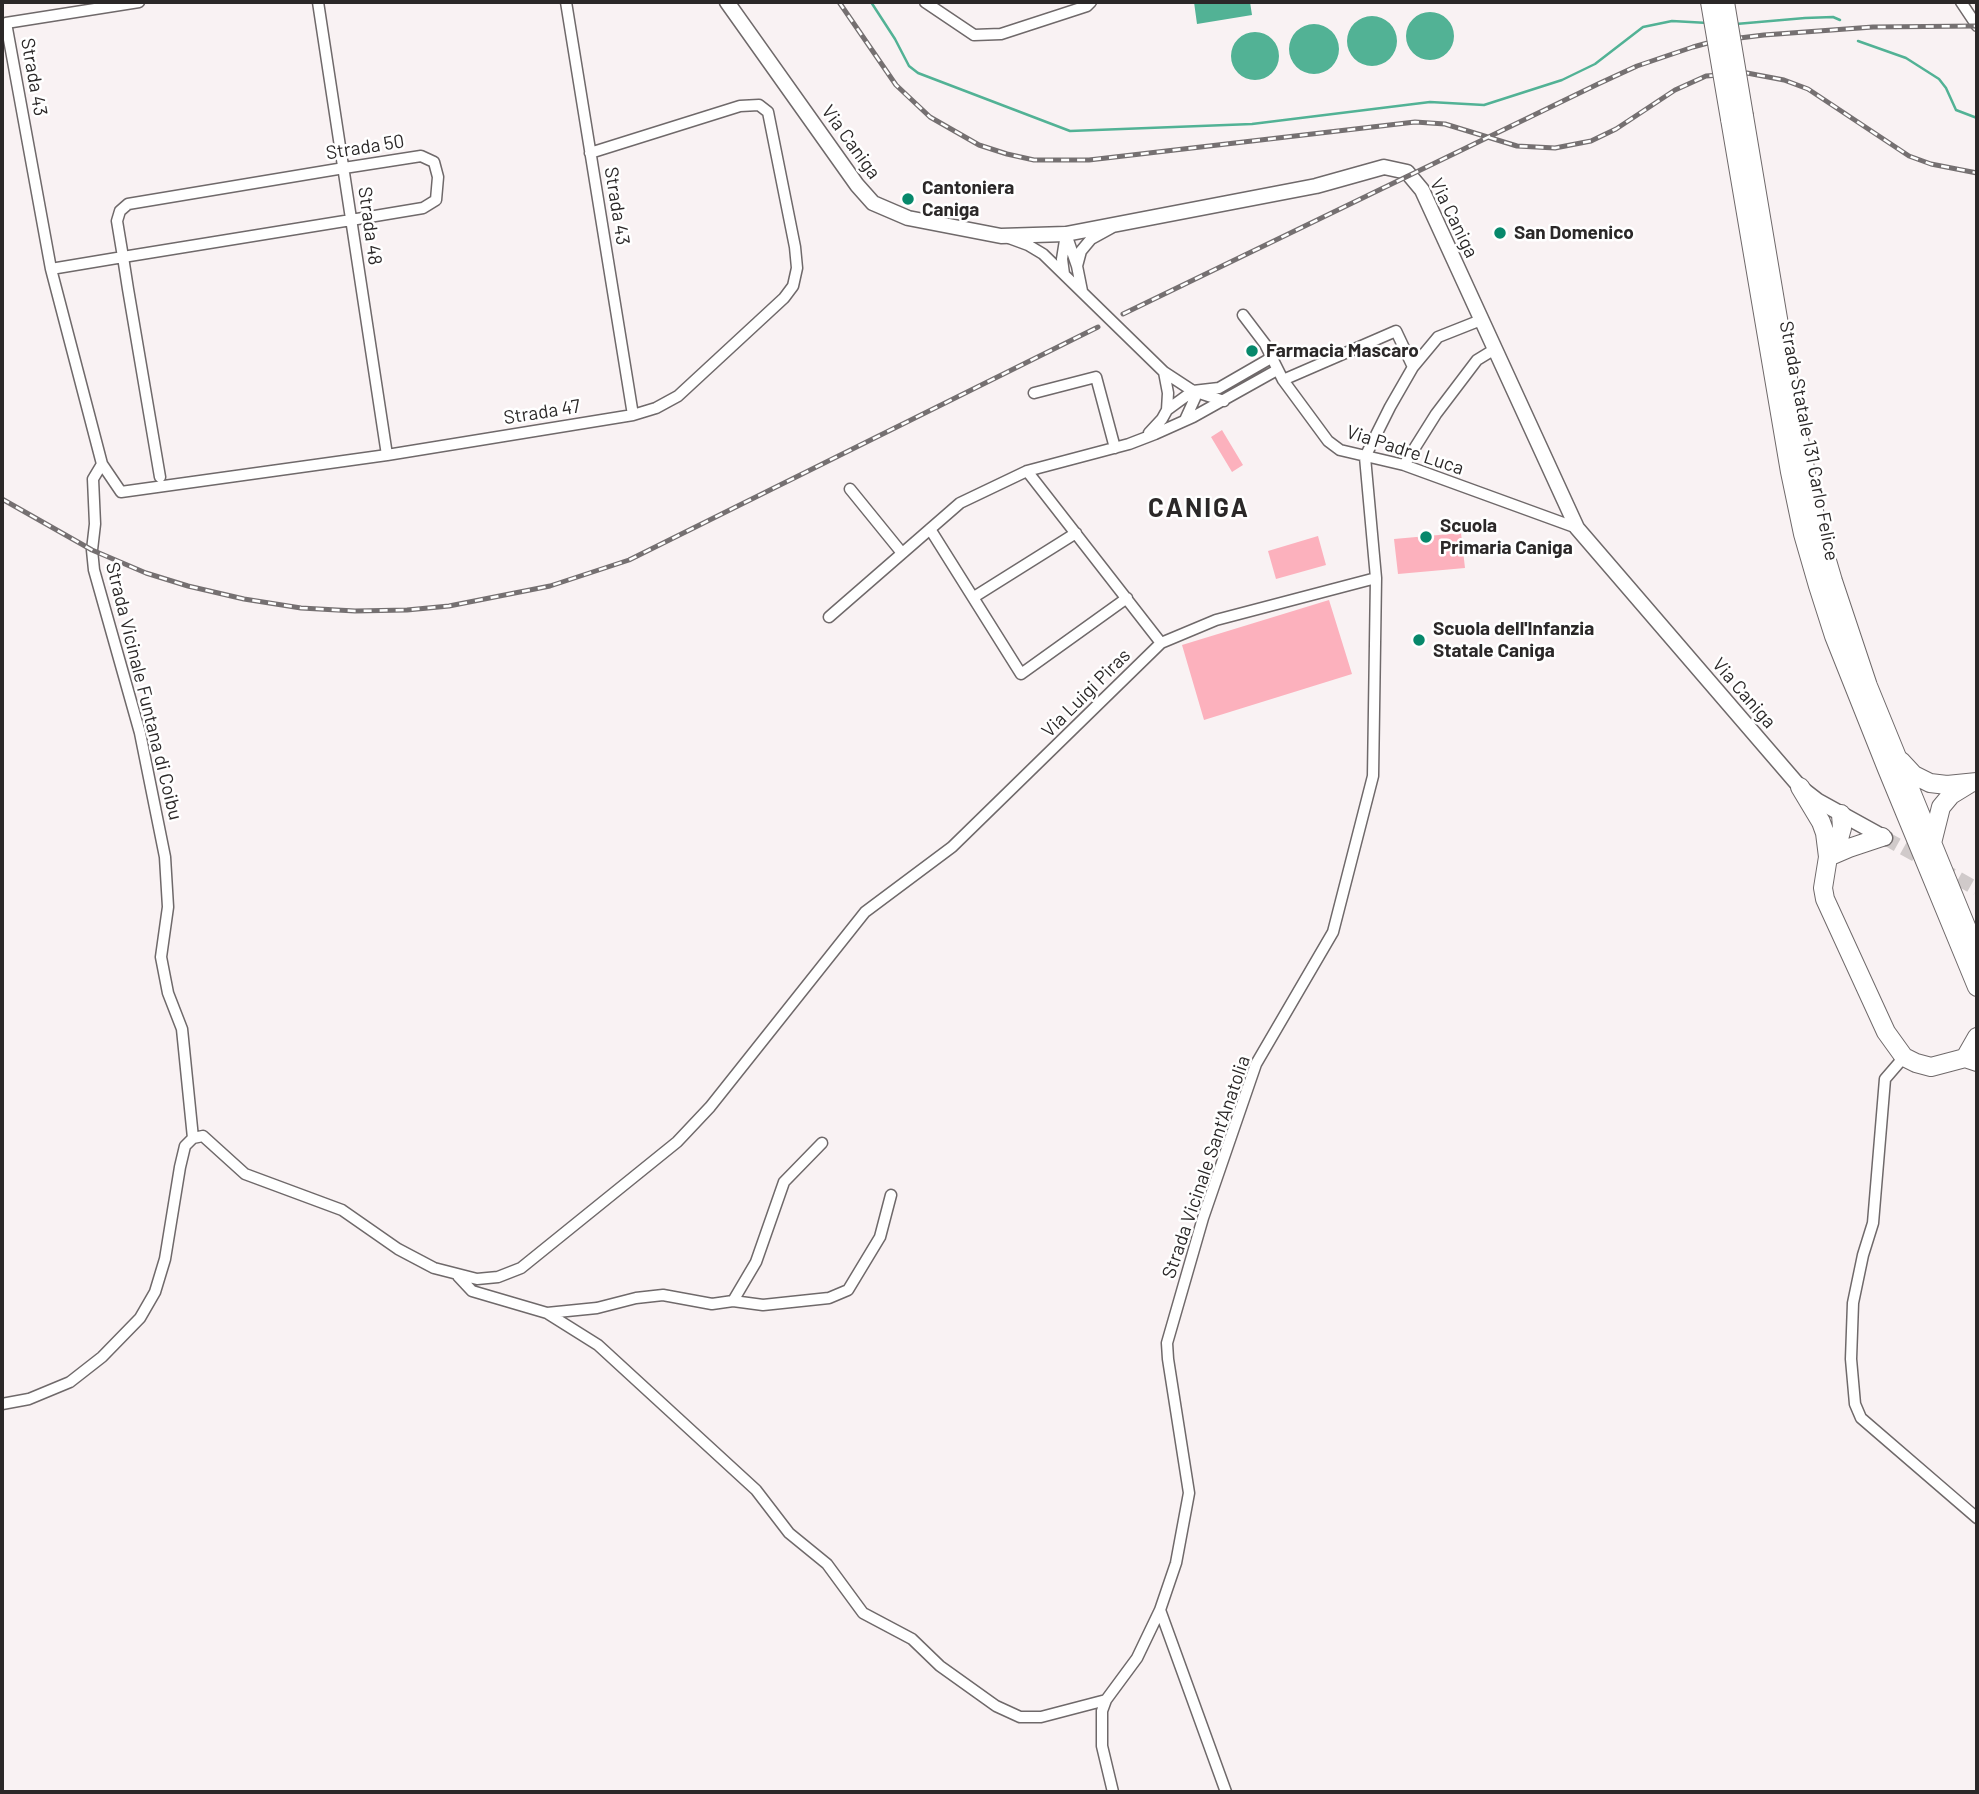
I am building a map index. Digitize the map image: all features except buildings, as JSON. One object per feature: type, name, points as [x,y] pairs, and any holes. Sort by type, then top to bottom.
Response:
[{"type":"highway","name":"Strada Statale 131 Carlo Felice","points":[[1710,2],[1737,118],[1780,369],[1818,530],[1845,619],[1862,689],[1977,987]]},
{"type":"highway","name":"Strada Statale 131 Carlo Felice","points":[[1725,2],[1737,118]]},
{"type":"highway","name":"Strada Statale 131 Carlo Felice","points":[[1862,689],[1896,756],[1977,953]]},
{"type":"highway","points":[[1896,756],[1914,775],[1930,783],[1947,785],[1974,782]]},
{"type":"highway","points":[[1932,844],[1941,807],[1951,795],[1974,782]]},
{"type":"highway","points":[[1800,787],[1821,822],[1830,851]]},
{"type":"highway","points":[[1841,814],[1842,828],[1830,851],[1823,888],[1825,899],[1886,1032],[1904,1057],[1931,1067],[1971,1060],[1977,1037]]},
{"type":"highway","points":[[1830,851],[1884,837]]},
{"type":"street","name":"Strada 43","points":[[51,269],[6,23],[139,2]]},
{"type":"street","name":"Strada 48","points":[[318,2],[387,455]]},
{"type":"street","name":"Strada 43","points":[[566,2],[633,415]]},
{"type":"street","points":[[925,2],[974,34],[1001,34],[1087,6],[1091,2]]},
{"type":"street","points":[[1961,2],[1977,26]]},
{"type":"street","name":"Via Caniga","points":[[732,4],[857,185],[873,203],[908,218],[1002,236],[1066,234],[1316,186],[1384,167],[1396,168],[1412,175],[1422,190],[1577,528],[1800,787],[1841,814],[1884,837]]},
{"type":"street","name":"Strada 47","points":[[51,269],[102,464],[121,492],[387,455],[633,415],[656,408],[678,396],[784,299],[793,286],[797,268],[794,247],[768,112],[759,105],[740,106],[590,153]]},
{"type":"street","name":"Strada 50","points":[[51,269],[123,257],[423,208],[436,200],[438,177],[434,162],[421,156],[344,168],[128,204],[120,211],[117,221],[123,257],[160,477]]},
{"type":"street","points":[[1077,266],[1081,251],[1091,239],[1120,223]]},
{"type":"street","points":[[1064,274],[1062,259],[1066,234]]},
{"type":"street","points":[[1066,234],[1082,291]]},
{"type":"street","points":[[1002,236],[1028,245],[1043,254],[1164,372],[1193,391],[1224,401]]},
{"type":"street","name":"Via Padre Luca","points":[[1243,315],[1265,344],[1280,375],[1328,441],[1340,450],[1404,466],[1577,528]]},
{"type":"street","points":[[1365,457],[1413,367],[1438,337],[1481,320]]},
{"type":"street","points":[[829,617],[960,503],[1027,471],[1144,438],[1280,375],[1396,331],[1413,367]]},
{"type":"street","points":[[1404,466],[1436,414],[1477,360],[1495,349]]},
{"type":"street","points":[[1144,438],[1167,410],[1193,391],[1219,388],[1271,358]]},
{"type":"street","points":[[1164,372],[1168,393],[1167,410]]},
{"type":"street","points":[[1034,393],[1096,377],[1115,448]]},
{"type":"street","points":[[1185,420],[1195,398],[1193,391]]},
{"type":"street","name":"Strada Vicinale Sant'Anatolia","points":[[1113,1792],[1102,1746],[1102,1712],[1106,1700],[1137,1658],[1160,1610],[1176,1563],[1189,1493],[1167,1343],[1203,1218],[1256,1064],[1334,932],[1373,776],[1376,578],[1365,457]]},
{"type":"street","name":"Strada Vicinale Funtana di Coibu","points":[[102,464],[93,479],[94,570],[140,733],[165,857],[168,907],[161,957],[168,993],[182,1029],[193,1138]]},
{"type":"street","points":[[1027,471],[1161,643]]},
{"type":"street","points":[[850,489],[902,553]]},
{"type":"street","points":[[930,529],[1021,674],[1127,598]]},
{"type":"street","points":[[974,597],[1076,533]]},
{"type":"street","name":"Via Luigi Piras","points":[[458,1276],[477,1279],[498,1277],[521,1268],[677,1142],[710,1107],[865,912],[953,847],[1161,643],[1216,620],[1376,578]]},
{"type":"street","points":[[1904,1057],[1885,1079],[1873,1223],[1853,1303],[1851,1359],[1855,1404],[1861,1418],[1977,1518]]},
{"type":"street","points":[[2,1404],[29,1399],[70,1382],[102,1357],[140,1318],[155,1292],[165,1259],[185,1146],[193,1138],[203,1136],[245,1174],[342,1210],[398,1249],[434,1268],[458,1276],[472,1291],[547,1313],[598,1345],[757,1490],[789,1533],[827,1564],[863,1613],[912,1639],[940,1667],[996,1706],[1020,1717],[1041,1717],[1106,1700]]},
{"type":"street","points":[[733,1301],[756,1262],[785,1182],[822,1143]]},
{"type":"street","points":[[547,1313],[597,1308],[636,1298],[663,1295],[712,1304],[733,1301],[763,1305],[829,1298],[848,1290],[880,1237],[891,1195]]},
{"type":"street","points":[[1160,1610],[1226,1792]]},
{"type":"shaded area","points":[[1194,2],[1250,2],[1252,15],[1197,24]]},
{"type":"shaded area","points":[[1430,12],[1439,13],[1447,19],[1453,27],[1453,45],[1447,53],[1439,59],[1430,60],[1421,59],[1413,53],[1407,45],[1406,36],[1407,27],[1413,19],[1421,13]]},
{"type":"shaded area","points":[[1372,16],[1389,24],[1397,41],[1389,58],[1372,66],[1355,58],[1347,41],[1355,24]]},
{"type":"shaded area","points":[[1314,24],[1331,32],[1339,49],[1331,66],[1314,74],[1297,66],[1289,49],[1297,32]]},
{"type":"shaded area","points":[[1255,32],[1264,33],[1272,39],[1278,47],[1278,65],[1272,73],[1264,79],[1255,80],[1246,79],[1238,73],[1232,65],[1231,56],[1232,47],[1238,39],[1246,33]]},
{"type":"shaded area","points":[[1222,430],[1243,465],[1232,472],[1211,437]]},
{"type":"shaded area","points":[[1461,533],[1465,568],[1398,574],[1394,539]]},
{"type":"shaded area","points":[[1318,536],[1326,565],[1276,579],[1268,551]]},
{"type":"shaded area","points":[[1329,600],[1352,674],[1204,720],[1182,645]]},
{"type":"waterway","points":[[871,2],[909,66],[918,73],[1070,131],[1252,124],[1430,102],[1484,105],[1562,80],[1595,64],[1643,27],[1672,21],[1708,23]]},
{"type":"waterway","points":[[1736,24],[1805,18],[1833,17],[1840,20]]},
{"type":"waterway","points":[[1858,41],[1906,58],[1939,79],[1956,110],[1977,118]]},
{"type":"tunnel","points":[[1885,838],[1977,889]]},
{"type":"railway","points":[[839,2],[896,85],[930,117],[979,145],[1034,160],[1089,160],[1415,122],[1445,124],[1517,146],[1555,148],[1591,141],[1616,129],[1675,90],[1706,76],[1747,73],[1784,80],[1808,89],[1909,156],[1931,164],[1977,173]]},
{"type":"railway","points":[[1123,314],[1598,84],[1637,66],[1693,47],[1715,41],[1764,35],[1873,27],[1977,26]]},
{"type":"railway","points":[[2,499],[92,550],[146,573],[188,586],[301,608],[355,611],[449,606],[550,586],[629,560],[1098,327]]},
{"type":"place","name":"Cantoniera Caniga","points":[[908,199]]},
{"type":"place","name":"San Domenico","points":[[1500,233]]},
{"type":"place","name":"Farmacia Mascaro","points":[[1252,351]]},
{"type":"place","name":"Scuola Primaria Caniga","points":[[1426,537]]},
{"type":"place","name":"Scuola dell'Infanzia Statale Caniga","points":[[1419,640]]},
{"type":"district","name":"CANIGA","points":[[1199,508]]}]
